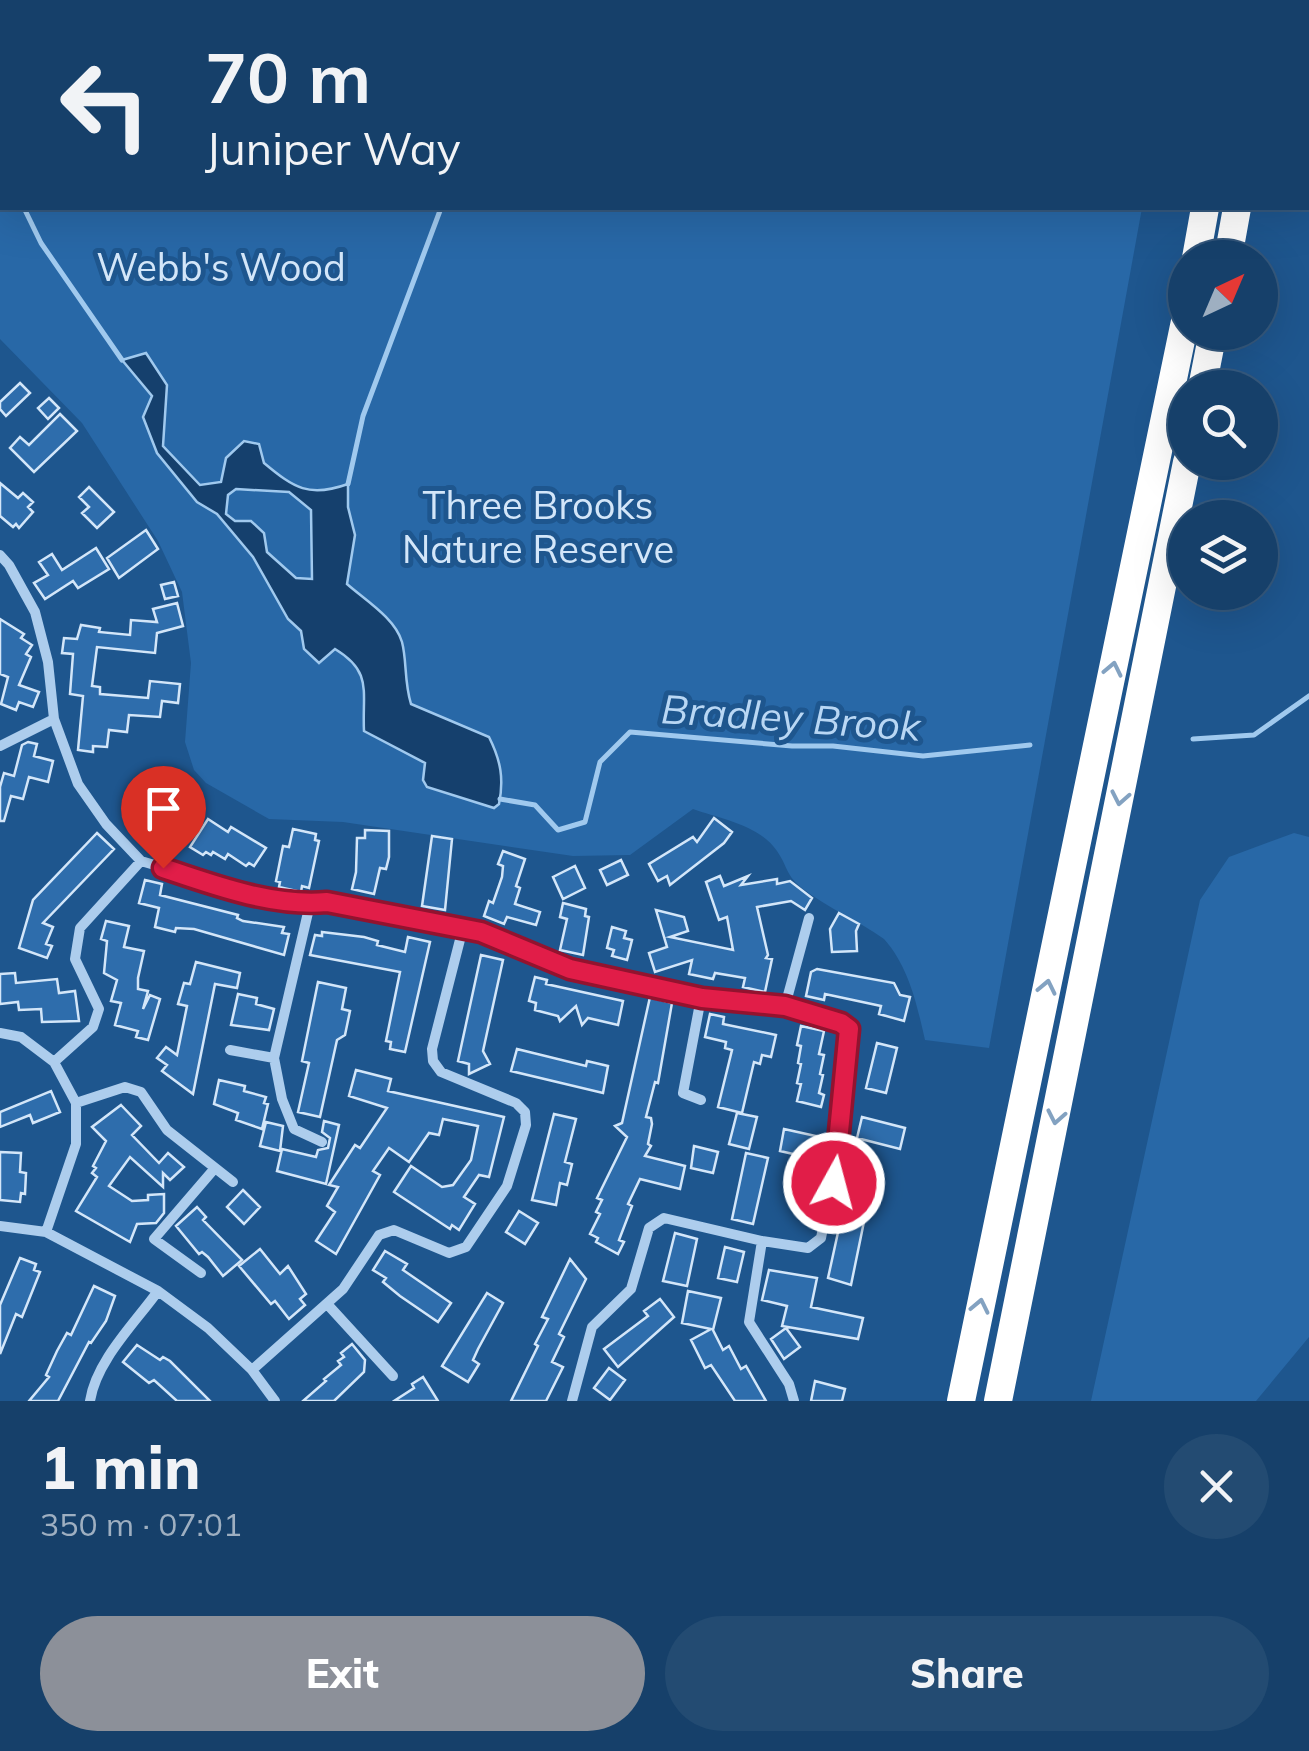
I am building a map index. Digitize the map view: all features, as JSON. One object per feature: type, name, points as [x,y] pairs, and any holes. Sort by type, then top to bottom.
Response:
[{"type":"highway","points":[[1199,240],[1205,210]]},
{"type":"highway","points":[[1232,240],[1238,210]]},
{"type":"highway","points":[[960,1401],[1179,350]]},
{"type":"highway","points":[[998,1401],[1183,480]]},
{"type":"street","points":[[0,555],[34,612],[48,662],[54,719],[78,784],[106,824],[141,861],[252,894],[310,904],[327,902],[463,928],[570,969],[702,998],[785,1006],[849,1029],[840,1095],[840,1141],[820,1238],[808,1248],[664,1218],[649,1228],[631,1288],[592,1327],[576,1400]]},
{"type":"street","points":[[0,746],[54,719]]},
{"type":"street","points":[[54,1062],[93,1028],[100,1009],[76,959],[80,928],[141,861]]},
{"type":"street","points":[[310,904],[274,1058],[282,1099],[294,1128],[322,1142]]},
{"type":"street","points":[[785,1006],[809,918]]},
{"type":"street","points":[[252,1370],[343,1289],[378,1235],[394,1230],[449,1253],[466,1247],[507,1186],[526,1125],[525,1112],[516,1103],[441,1072],[434,1061],[432,1049],[463,928]]},
{"type":"street","points":[[701,1100],[683,1093],[702,998]]},
{"type":"street","points":[[0,1033],[22,1037],[54,1062],[76,1103],[76,1144],[46,1232]]},
{"type":"street","points":[[230,1050],[274,1058]]},
{"type":"street","points":[[76,1103],[125,1087],[142,1092],[167,1130],[234,1182]]},
{"type":"street","points":[[201,1273],[154,1239],[215,1168]]},
{"type":"street","points":[[0,1226],[46,1232],[158,1291],[208,1328],[252,1370],[275,1401]]},
{"type":"street","points":[[762,1241],[749,1322],[790,1384],[794,1401]]},
{"type":"street","points":[[90,1401],[92,1385],[158,1291]]},
{"type":"street","points":[[328,1305],[393,1376]]},
{"type":"green space","name":"Three Brooks Nature Reserve","points":[[0,210],[1142,210],[989,1048],[925,1040],[906,974],[884,939],[803,889],[769,842],[727,820],[693,809],[630,855],[573,856],[343,822],[269,819],[206,783],[194,770],[185,742],[191,663],[182,592],[158,541],[82,423],[0,339]]},
{"type":"green space","points":[[1294,833],[1309,837],[1309,1337],[1256,1401],[1091,1401],[1200,900],[1229,857]]},
{"type":"shaded area","points":[[146,353],[167,385],[163,446],[200,485],[221,482],[226,458],[244,441],[259,444],[264,463],[293,484],[323,490],[348,484],[348,507],[355,535],[347,584],[386,617],[398,633],[404,649],[411,704],[489,737],[500,770],[499,804],[494,808],[427,787],[423,780],[425,763],[364,731],[363,684],[355,666],[335,649],[319,663],[304,649],[301,631],[288,619],[253,557],[217,514],[197,502],[157,453],[143,417],[152,396],[122,360]],"holes":[[[236,489],[289,492],[311,510],[312,579],[296,578],[267,552],[264,533],[251,521],[235,521],[226,514],[228,495]]]},
{"type":"building","points":[[20,383],[30,393],[6,416],[0,402]]},
{"type":"building","points":[[49,398],[59,408],[48,419],[38,408]]},
{"type":"building","points":[[60,414],[77,431],[34,472],[10,448],[20,437],[29,445]]},
{"type":"building","points":[[0,483],[18,498],[23,493],[33,502],[28,507],[33,512],[19,528],[0,516]]},
{"type":"building","points":[[89,487],[114,512],[97,528],[82,513],[89,507],[79,497]]},
{"type":"building","points":[[146,530],[158,549],[119,578],[107,558]]},
{"type":"building","points":[[96,548],[109,569],[78,588],[73,581],[45,599],[34,583],[48,575],[39,562],[52,554],[62,570]]},
{"type":"building","points":[[174,582],[178,596],[165,599],[161,585]]},
{"type":"building","points":[[177,603],[183,626],[157,633],[155,653],[97,647],[92,686],[100,687],[100,694],[148,698],[150,681],[180,684],[178,703],[162,701],[160,717],[129,715],[127,732],[109,730],[107,747],[93,746],[93,752],[78,750],[83,696],[70,694],[73,654],[62,653],[64,638],[77,639],[81,625],[100,628],[99,632],[130,635],[131,620],[157,622],[153,609]]},
{"type":"building","points":[[0,619],[24,634],[21,638],[32,645],[19,685],[39,692],[33,707],[19,702],[16,710],[1,704],[8,677],[0,674]]},
{"type":"building","points":[[37,744],[34,756],[53,761],[48,782],[29,777],[23,799],[11,796],[4,821],[0,821],[4,773],[14,776],[22,745]]},
{"type":"building","points":[[180,774],[197,790],[143,841],[128,826],[152,801],[152,787],[166,788]]},
{"type":"building","points":[[714,818],[732,832],[724,843],[670,885],[667,876],[658,881],[649,864],[693,837],[697,842]]},
{"type":"building","points":[[208,819],[228,832],[231,827],[266,848],[254,866],[246,866],[228,854],[225,859],[213,852],[203,855],[190,847]]},
{"type":"building","points":[[293,829],[316,834],[315,840],[319,841],[309,888],[302,886],[301,892],[279,887],[280,882],[276,881],[283,846],[289,847]]},
{"type":"building","points":[[365,830],[389,831],[389,857],[386,869],[380,868],[374,894],[352,889],[357,838],[365,838]]},
{"type":"building","points":[[97,833],[114,849],[43,923],[53,927],[46,944],[52,946],[47,958],[19,948],[33,900]]},
{"type":"building","points":[[432,836],[452,839],[445,910],[422,906]]},
{"type":"building","points":[[503,851],[525,859],[515,904],[540,912],[536,925],[507,917],[504,924],[484,916],[502,877],[503,866],[498,864]]},
{"type":"building","points":[[621,860],[628,875],[607,885],[600,870]]},
{"type":"building","points":[[575,866],[585,888],[563,899],[553,877]]},
{"type":"building","points":[[720,876],[724,886],[748,876],[741,885],[777,879],[777,884],[790,881],[812,898],[805,910],[791,901],[757,907],[766,958],[772,959],[765,992],[743,987],[745,978],[715,973],[713,979],[689,974],[692,960],[655,972],[649,953],[667,947],[656,910],[684,917],[688,931],[670,937],[733,950],[727,917],[719,920],[706,882]]},
{"type":"building","points":[[145,880],[162,884],[160,895],[238,915],[243,921],[284,927],[282,933],[289,934],[284,955],[194,929],[176,928],[175,932],[155,927],[159,908],[139,903]]},
{"type":"building","points":[[563,903],[586,909],[585,916],[589,917],[583,955],[560,950],[567,919],[560,917]]},
{"type":"building","points":[[839,913],[859,924],[857,951],[832,952],[830,929]]},
{"type":"building","points":[[106,921],[129,926],[124,947],[144,951],[138,978],[138,989],[148,991],[143,1009],[150,995],[160,999],[148,1040],[136,1037],[138,1031],[115,1025],[121,1003],[111,1001],[117,980],[104,973],[107,941],[101,939]]},
{"type":"building","points":[[612,927],[626,931],[624,938],[632,940],[627,960],[612,956],[614,950],[607,948]]},
{"type":"building","points":[[322,932],[364,937],[378,941],[377,945],[405,952],[408,937],[430,942],[405,1052],[390,1049],[391,1042],[386,1041],[400,972],[310,955],[315,935],[322,936]]},
{"type":"building","points":[[481,955],[503,960],[483,1051],[490,1064],[469,1074],[469,1064],[458,1061]]},
{"type":"building","points":[[196,962],[240,973],[237,988],[215,984],[193,1094],[162,1071],[167,1065],[157,1058],[166,1047],[177,1055],[187,1006],[178,1004],[184,983],[190,984]]},
{"type":"building","points":[[817,969],[894,983],[900,995],[910,997],[904,1021],[879,1014],[881,1006],[825,994],[824,1000],[806,996],[811,972]]},
{"type":"building","points":[[15,973],[16,983],[57,979],[59,993],[75,991],[79,1021],[42,1022],[41,1009],[19,1010],[18,1002],[0,1004],[0,974]]},
{"type":"building","points":[[535,977],[547,980],[546,984],[623,1001],[618,1025],[588,1018],[582,1025],[576,1006],[560,1021],[558,1016],[535,1010],[536,1003],[529,1001]]},
{"type":"building","points":[[318,982],[346,988],[342,1009],[350,1011],[345,1035],[337,1040],[320,1117],[298,1112],[309,1063],[302,1061]]},
{"type":"building","points":[[238,994],[257,998],[256,1004],[274,1009],[269,1030],[231,1025]]},
{"type":"building","points":[[650,997],[672,1003],[658,1083],[655,1082],[646,1117],[651,1118],[652,1124],[648,1144],[651,1146],[645,1156],[685,1166],[680,1189],[640,1179],[628,1204],[632,1206],[618,1254],[596,1242],[598,1238],[590,1234],[600,1214],[596,1212],[602,1200],[597,1198],[627,1137],[615,1126],[622,1123]]},
{"type":"building","points":[[710,1014],[724,1017],[723,1024],[776,1035],[771,1057],[762,1055],[760,1064],[754,1062],[742,1113],[718,1107],[732,1050],[725,1048],[726,1042],[705,1037]]},
{"type":"building","points":[[801,1026],[824,1031],[819,1054],[824,1055],[821,1107],[797,1101],[801,1084],[797,1083],[801,1046],[797,1045]]},
{"type":"building","points":[[877,1043],[897,1048],[886,1093],[866,1088]]},
{"type":"building","points":[[517,1049],[586,1066],[587,1061],[608,1066],[603,1093],[511,1071]]},
{"type":"building","points":[[356,1070],[391,1079],[388,1091],[504,1117],[489,1177],[479,1175],[464,1197],[475,1204],[459,1230],[452,1225],[450,1229],[394,1192],[411,1166],[442,1187],[453,1185],[471,1160],[478,1126],[443,1119],[439,1135],[429,1133],[409,1162],[389,1148],[373,1171],[380,1175],[336,1254],[316,1241],[335,1212],[327,1206],[338,1187],[329,1185],[355,1145],[360,1148],[387,1108],[349,1096]]},
{"type":"building","points":[[219,1080],[245,1086],[244,1091],[266,1097],[262,1129],[236,1120],[238,1113],[214,1104]]},
{"type":"building","points":[[51,1091],[60,1112],[33,1123],[30,1115],[0,1127],[0,1112]]},
{"type":"building","points":[[121,1105],[141,1126],[132,1135],[159,1163],[168,1153],[184,1167],[170,1180],[163,1173],[163,1187],[130,1157],[109,1186],[132,1201],[164,1194],[164,1213],[156,1223],[137,1224],[130,1242],[76,1211],[97,1177],[92,1173],[96,1168],[93,1166],[106,1141],[92,1127]]},
{"type":"building","points":[[737,1113],[757,1117],[749,1149],[729,1144]]},
{"type":"building","points":[[554,1114],[576,1119],[565,1162],[572,1164],[567,1185],[560,1183],[556,1205],[532,1200]]},
{"type":"building","points":[[862,1117],[905,1128],[900,1149],[857,1138]]},
{"type":"building","points":[[324,1121],[339,1125],[326,1184],[277,1171],[282,1149],[316,1157],[318,1150],[328,1148],[330,1138],[322,1132]]},
{"type":"building","points":[[266,1122],[283,1126],[280,1151],[260,1146]]},
{"type":"building","points":[[784,1129],[829,1139],[824,1161],[780,1151]]},
{"type":"building","points":[[694,1146],[718,1152],[713,1173],[691,1168]]},
{"type":"building","points":[[0,1152],[21,1153],[20,1172],[26,1173],[25,1194],[21,1193],[20,1202],[0,1200]]},
{"type":"building","points":[[746,1153],[768,1158],[753,1224],[732,1219]]},
{"type":"building","points":[[853,1164],[875,1168],[851,1285],[828,1278]]},
{"type":"building","points":[[243,1190],[260,1207],[244,1224],[227,1207]]},
{"type":"building","points":[[197,1207],[206,1217],[203,1220],[242,1260],[223,1276],[176,1226]]},
{"type":"building","points":[[519,1211],[538,1223],[525,1244],[506,1232]]},
{"type":"building","points":[[675,1233],[697,1239],[687,1286],[663,1281]]},
{"type":"building","points":[[725,1247],[744,1252],[737,1282],[718,1278]]},
{"type":"building","points":[[260,1249],[280,1274],[288,1266],[306,1294],[300,1299],[305,1305],[289,1319],[239,1266]]},
{"type":"building","points":[[385,1251],[407,1264],[403,1270],[451,1303],[438,1322],[400,1296],[383,1282],[386,1278],[373,1270]]},
{"type":"building","points":[[20,1258],[36,1264],[34,1270],[40,1272],[22,1317],[16,1314],[0,1354],[0,1305]]},
{"type":"building","points":[[570,1259],[586,1279],[559,1334],[564,1337],[552,1362],[563,1367],[546,1401],[511,1401],[538,1346],[535,1344],[548,1319],[542,1317]]},
{"type":"building","points":[[769,1270],[817,1278],[811,1307],[863,1318],[858,1339],[782,1326],[787,1306],[762,1300]]},
{"type":"building","points":[[94,1286],[115,1296],[106,1321],[89,1342],[58,1401],[29,1401],[49,1377],[46,1375],[57,1351],[67,1333],[71,1335]]},
{"type":"building","points":[[688,1291],[721,1298],[713,1330],[723,1350],[729,1346],[741,1369],[746,1366],[766,1401],[735,1401],[711,1365],[705,1368],[691,1340],[711,1329],[682,1323]]},
{"type":"building","points":[[487,1293],[503,1303],[473,1360],[479,1364],[468,1382],[442,1366]]},
{"type":"building","points":[[660,1299],[674,1317],[618,1367],[604,1349],[648,1316],[644,1311]]},
{"type":"building","points":[[786,1328],[800,1347],[784,1359],[771,1339]]},
{"type":"building","points":[[352,1344],[365,1360],[364,1372],[334,1401],[303,1401],[341,1365],[341,1353]]},
{"type":"building","points":[[137,1345],[160,1360],[163,1357],[170,1361],[210,1401],[177,1401],[154,1380],[149,1383],[123,1362]]},
{"type":"building","points":[[609,1368],[625,1380],[610,1400],[594,1388]]},
{"type":"building","points":[[423,1377],[438,1401],[394,1401],[414,1388],[412,1384]]},
{"type":"building","points":[[815,1381],[845,1389],[842,1401],[811,1401]]},
{"type":"waterway","points":[[25,210],[41,243],[122,360]]},
{"type":"waterway","points":[[348,484],[363,416],[440,210]]},
{"type":"waterway","points":[[1193,739],[1254,735],[1309,696]]},
{"type":"waterway","name":"Bradley Brook","points":[[500,799],[535,805],[558,830],[585,822],[600,762],[630,732],[923,756],[1030,745]]},
{"type":"route","points":[[163,868],[252,894],[310,904],[327,902],[481,932],[570,969],[702,998],[785,1006],[841,1023],[849,1029],[834,1183]]},
{"type":"park label","name":"Webb's Wood","points":[[221,267]]}]
